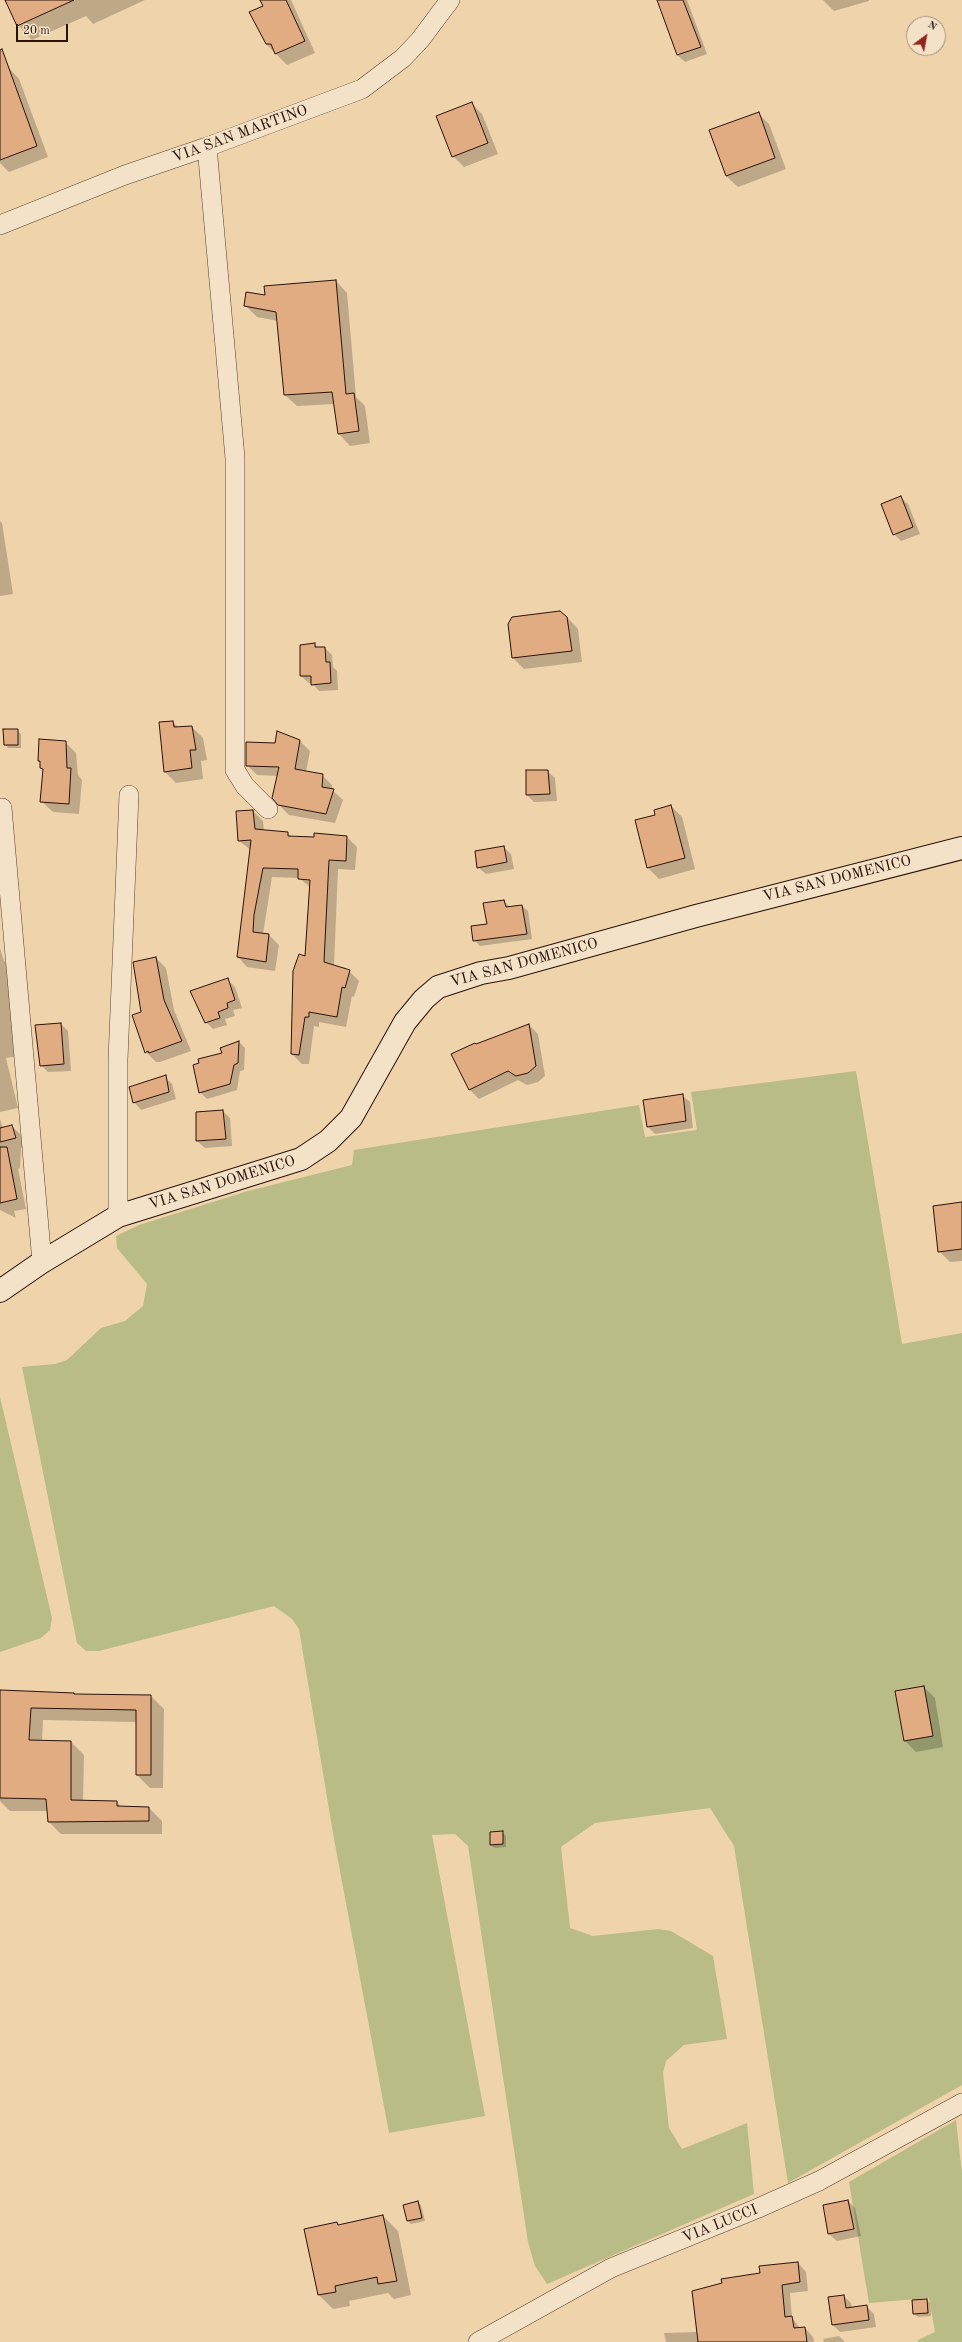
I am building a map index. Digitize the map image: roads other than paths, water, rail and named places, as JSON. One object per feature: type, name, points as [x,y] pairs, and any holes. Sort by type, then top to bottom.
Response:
[{"type":"street","name":"VIA SAN MARTINO","points":[[0,224],[125,175],[207,147],[362,89],[403,58],[420,40],[450,0]]},
{"type":"street","points":[[207,147],[235,458],[235,770],[245,786],[268,809]]},
{"type":"street","points":[[118,1216],[118,1059],[129,795]]},
{"type":"street","points":[[2,808],[42,1262]]},
{"type":"street","name":"VIA SAN DOMENICO","points":[[0,1291],[42,1262],[118,1216],[301,1159],[328,1141],[351,1118],[405,1022],[424,999],[438,987],[481,972],[509,968],[696,916],[962,848]]},
{"type":"street","name":"VIA LUCCI","points":[[478,2342],[611,2268],[756,2209],[819,2181],[962,2102]]}]
